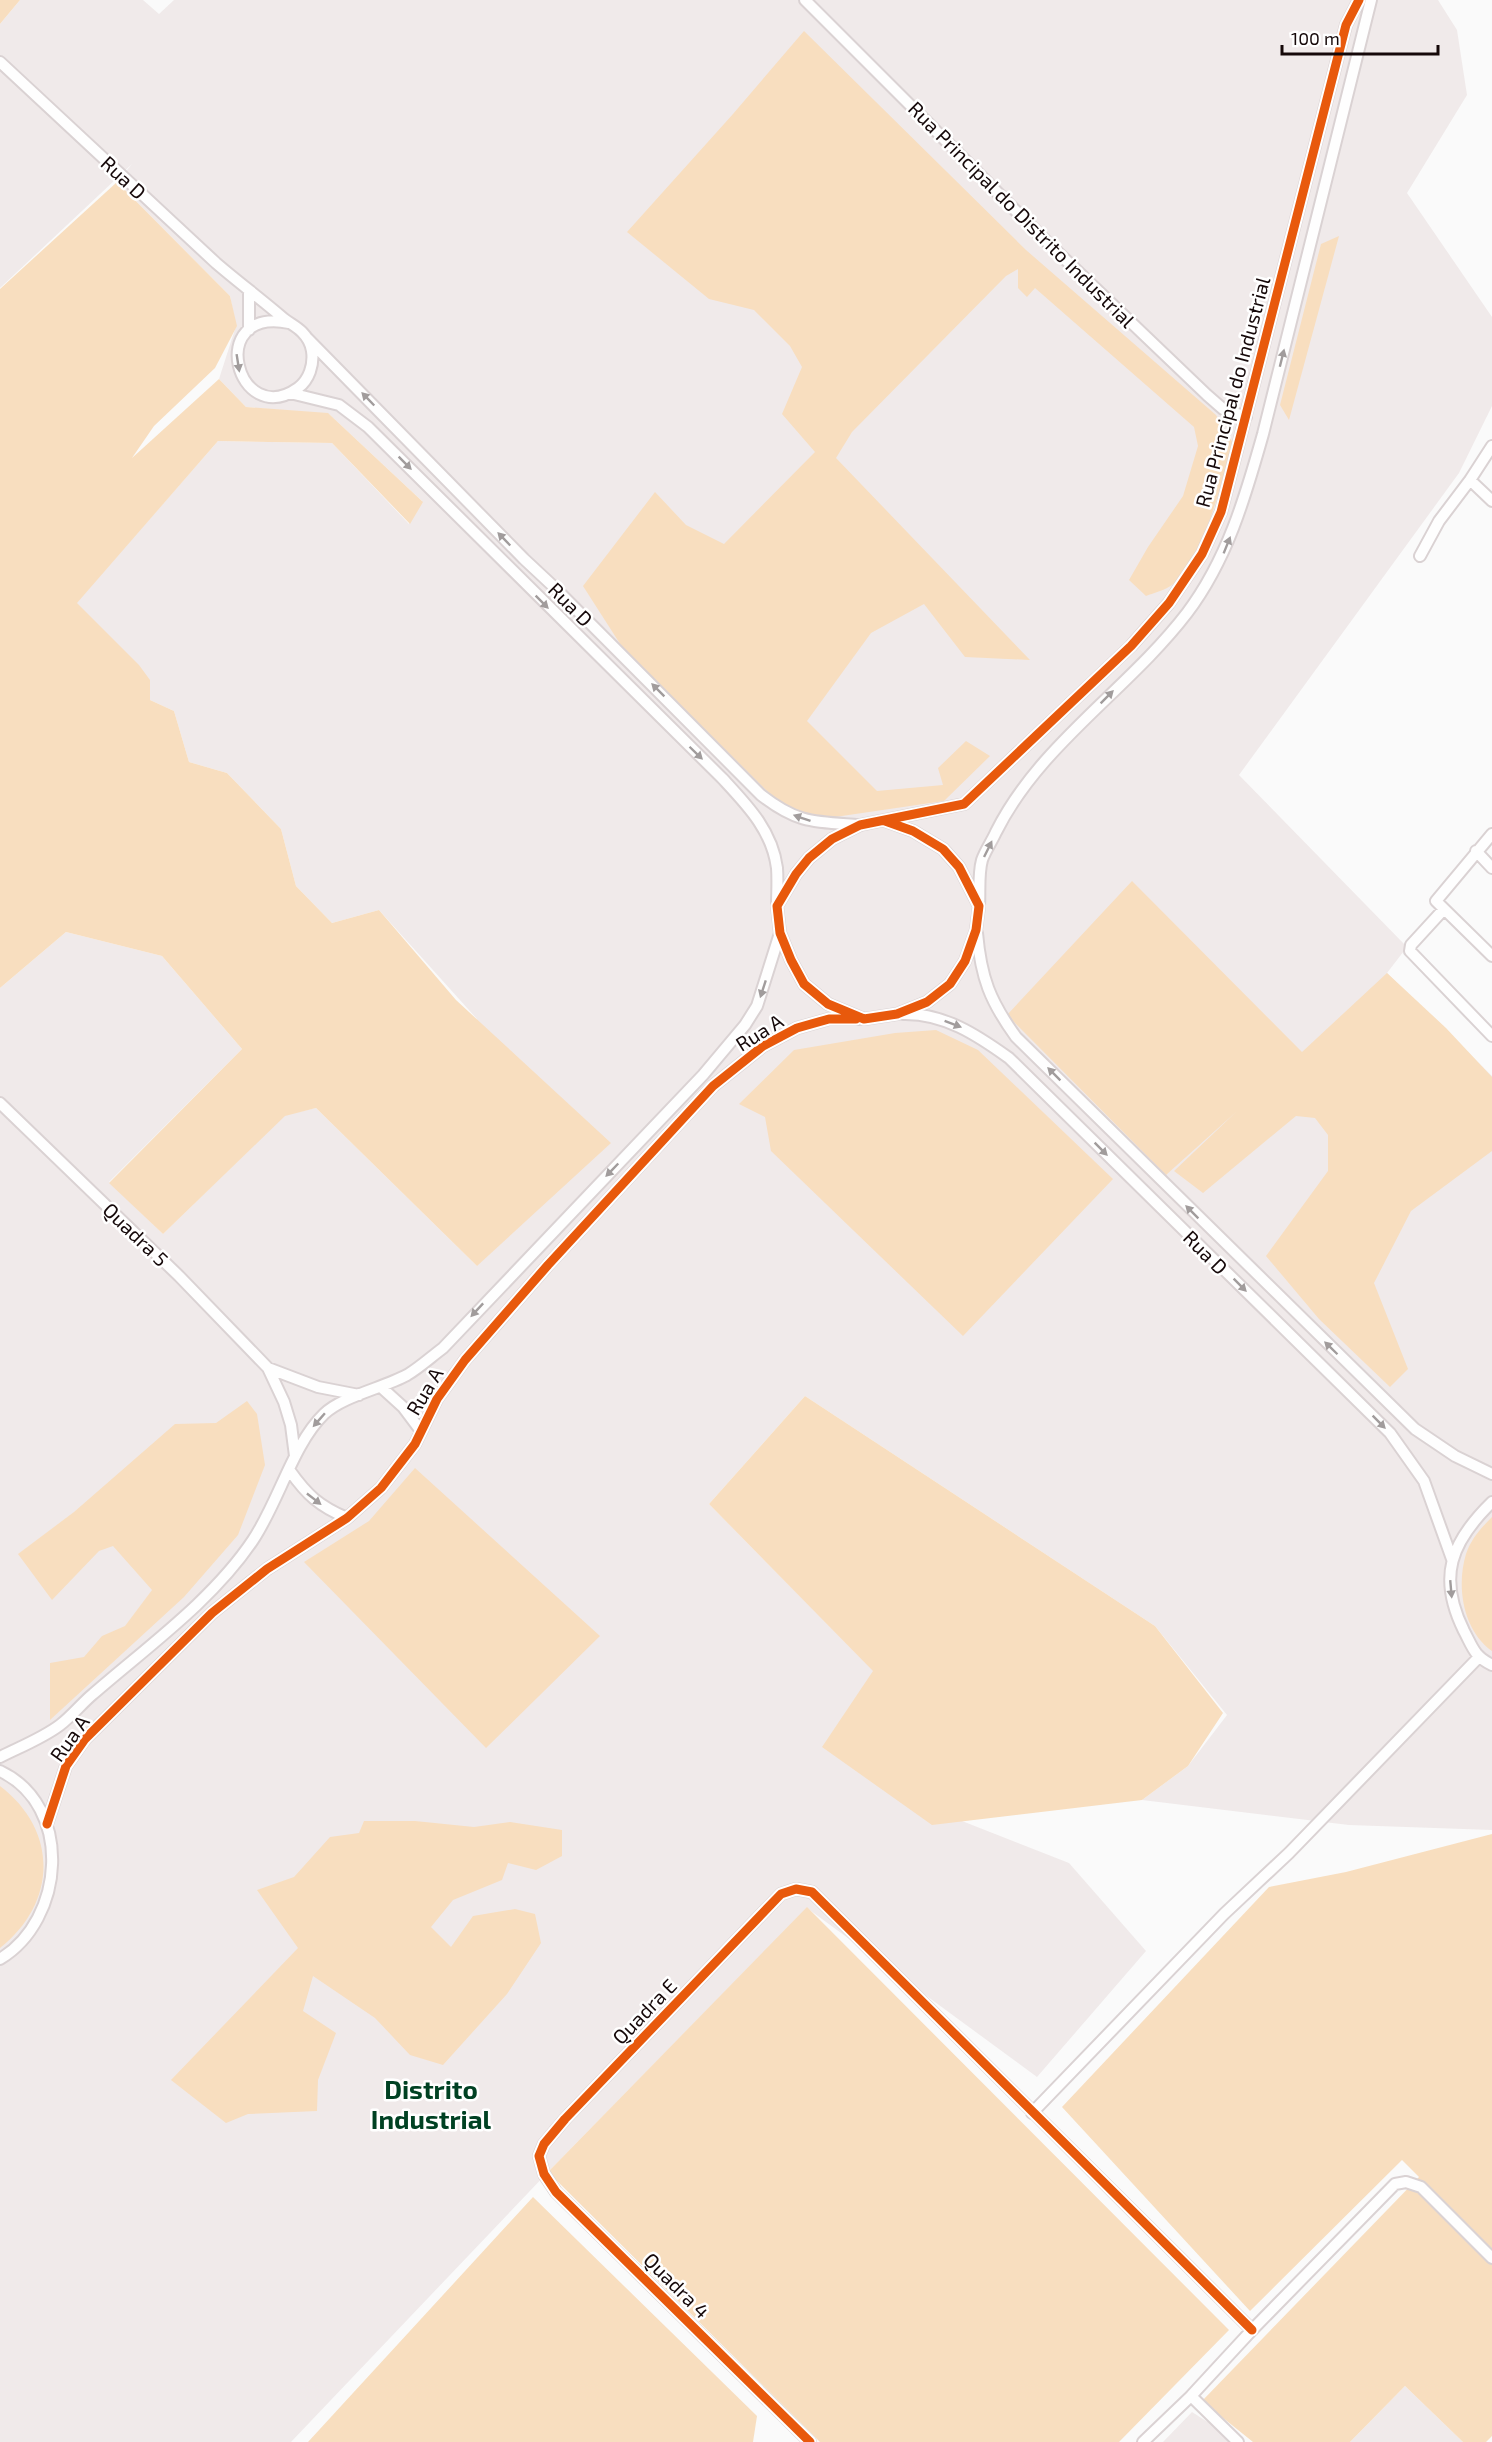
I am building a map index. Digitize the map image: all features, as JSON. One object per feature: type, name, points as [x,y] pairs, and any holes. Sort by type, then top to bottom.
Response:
[{"type":"street","name":"Rua Principal do Distrito Industrial","points":[[805,0],[1047,242],[1207,395],[1223,409],[1246,417]]},
{"type":"street","name":"Rua Principal do Industrial","points":[[885,820],[964,804],[1131,646],[1169,603],[1202,554],[1221,512],[1346,25],[1359,0]]},
{"type":"street","name":"Rua Principal do Industrial","points":[[979,906],[982,861],[1003,818],[1018,795],[1066,736],[1149,656],[1186,614],[1223,556],[1247,492],[1371,0]]},
{"type":"street","points":[[1346,25],[1366,26]]},
{"type":"street","name":"Rua D","points":[[0,62],[249,291],[289,323]]},
{"type":"street","points":[[249,291],[249,330]]},
{"type":"street","points":[[275,320],[289,323],[307,338],[312,356],[309,375],[301,386],[290,393],[276,396],[263,395],[242,379],[237,366],[237,353],[241,340],[249,330],[261,322],[275,320]]},
{"type":"street","name":"Rua D","points":[[307,338],[524,559],[779,810],[807,821],[860,825]]},
{"type":"street","name":"Rua D","points":[[290,393],[339,405],[368,427],[755,814],[768,836],[777,868],[777,906]]},
{"type":"street","points":[[1420,556],[1439,521],[1492,446]]},
{"type":"street","points":[[1470,480],[1492,501]]},
{"type":"street","points":[[515,572],[524,559]]},
{"type":"street","points":[[1169,603],[1186,614]]},
{"type":"street","points":[[885,820],[913,831],[944,849],[959,867],[979,906],[976,930],[965,961],[950,984],[927,1002],[897,1014],[864,1019],[828,1004],[804,984],[780,933],[777,906],[796,874],[809,858],[832,839],[860,825],[885,820]]},
{"type":"street","points":[[1492,834],[1436,901],[1492,956]]},
{"type":"street","points":[[1476,851],[1492,868]]},
{"type":"street","points":[[1444,909],[1411,945],[1410,951],[1492,1036]]},
{"type":"street","name":"Rua D","points":[[976,930],[979,963],[989,992],[996,1009],[1016,1037],[1415,1429],[1455,1456],[1492,1473]]},
{"type":"street","name":"Rua A","points":[[0,1757],[60,1726],[92,1694],[146,1651],[209,1591],[245,1553],[273,1507],[307,1434],[326,1412],[408,1374],[443,1348],[703,1076],[745,1025],[757,1006],[780,933]]},
{"type":"street","name":"Rua D","points":[[897,1014],[922,1014],[959,1026],[1010,1058],[1390,1433],[1424,1481],[1452,1559]]},
{"type":"street","name":"Rua A","points":[[47,1824],[66,1766],[85,1739],[143,1678],[212,1613],[267,1569],[347,1518],[381,1488],[398,1469],[437,1399],[465,1360],[713,1086],[764,1046],[797,1028],[829,1019],[864,1019]]},
{"type":"street","name":"Quadra 5","points":[[0,1103],[179,1276],[268,1368],[284,1402],[291,1425],[295,1456]]},
{"type":"street","points":[[629,1151],[642,1162]]},
{"type":"street","points":[[1265,1310],[1278,1296]]},
{"type":"street","name":"Quadra 5","points":[[268,1368],[318,1387],[359,1395]]},
{"type":"street","points":[[381,1387],[403,1407],[421,1431]]},
{"type":"street","points":[[290,1471],[307,1494],[327,1509],[347,1518]]},
{"type":"street","points":[[1492,1502],[1470,1523],[1452,1559],[1449,1572],[1451,1598],[1461,1624],[1478,1658],[1492,1665]]},
{"type":"street","points":[[1032,2113],[1224,1914],[1289,1853],[1478,1658]]},
{"type":"street","points":[[0,1770],[23,1788],[37,1805],[47,1824],[53,1854],[51,1884],[41,1912],[26,1937],[0,1959]]},
{"type":"street","name":"Quadra E","points":[[544,2144],[565,2119],[781,1894],[796,1889],[812,1892],[1252,2330]]},
{"type":"street","name":"Quadra 4","points":[[544,2144],[539,2156],[544,2174],[556,2192],[810,2442]]},
{"type":"street","points":[[1143,2442],[1191,2396],[1252,2330],[1395,2184],[1406,2182],[1421,2187],[1492,2258]]},
{"type":"street","points":[[1191,2396],[1238,2442]]},
{"type":"shaded area","points":[[0,0],[20,0],[0,24]]},
{"type":"shaded area","points":[[20,0],[143,0],[159,14],[174,0],[1438,0],[1457,30],[1467,95],[1407,193],[1492,317],[1492,406],[1459,473],[1239,775],[1407,947],[1387,973],[1492,1076],[1492,1830],[1349,1825],[1142,1800],[1188,1766],[1227,1715],[1155,1626],[805,1396],[709,1504],[874,1671],[883,1790],[1069,1863],[1146,1951],[1037,2077],[807,1908],[548,2172],[291,2442],[0,2442],[0,988],[66,932],[162,956],[242,1049],[109,1182],[163,1234],[285,1115],[316,1108],[477,1266],[477,1019],[379,910],[332,923],[296,886],[281,829],[227,773],[189,762],[174,711],[150,700],[76,603],[218,441],[332,443],[409,524],[422,501],[329,414],[246,407],[219,379],[236,326],[230,296],[117,182],[132,164],[0,288],[0,24]]},
{"type":"shaded area","points":[[804,31],[1026,250],[1216,415],[1233,443],[1210,519],[1193,559],[1172,585],[1146,596],[1129,580],[1148,547],[1183,496],[1198,446],[1194,427],[1035,288],[1027,297],[1018,288],[1018,269],[1006,276],[852,432],[836,458],[1030,660],[965,657],[924,604],[871,633],[807,721],[877,791],[943,785],[938,768],[966,741],[990,756],[944,801],[835,817],[808,817],[777,801],[624,650],[583,586],[655,492],[686,525],[724,544],[815,452],[782,414],[802,367],[790,346],[754,310],[709,299],[627,232]]},
{"type":"shaded area","points":[[117,182],[230,296],[237,326],[215,368],[154,426],[132,458],[219,379],[246,407],[328,413],[423,502],[410,524],[332,443],[218,441],[77,603],[139,665],[150,680],[150,700],[174,711],[189,762],[227,773],[281,829],[296,886],[332,923],[379,910],[456,1000],[611,1143],[477,1266],[316,1108],[285,1116],[163,1234],[109,1183],[242,1049],[162,956],[66,932],[0,988],[0,289]]},
{"type":"shaded area","points":[[1339,236],[1289,420],[1280,405],[1321,244]]},
{"type":"shaded area","points":[[1132,881],[1302,1052],[1387,973],[1446,1028],[1492,1077],[1492,1151],[1411,1211],[1374,1283],[1408,1369],[1390,1387],[1319,1319],[1266,1256],[1328,1171],[1328,1135],[1315,1118],[1296,1116],[1203,1193],[1174,1171],[1236,1112],[1166,1175],[1007,1015]]},
{"type":"shaded area","points":[[936,1030],[978,1050],[1113,1179],[963,1336],[771,1151],[765,1117],[739,1104],[794,1050],[895,1033]]},
{"type":"shaded area","points":[[805,1396],[1155,1626],[1223,1713],[1188,1766],[1142,1800],[932,1825],[822,1747],[873,1671],[709,1504]]},
{"type":"shaded area","points":[[247,1401],[257,1414],[265,1465],[238,1535],[184,1597],[50,1720],[50,1663],[84,1657],[102,1636],[125,1626],[152,1590],[113,1546],[99,1551],[52,1600],[18,1554],[74,1512],[175,1424],[216,1423]]},
{"type":"shaded area","points":[[415,1468],[600,1636],[486,1748],[304,1562],[369,1521]]},
{"type":"shaded area","points":[[1492,1517],[1492,1651],[1474,1632],[1468,1620],[1462,1594],[1462,1580],[1468,1549]]},
{"type":"shaded area","points":[[0,1786],[19,1804],[33,1824],[41,1845],[44,1867],[41,1889],[32,1910],[19,1930],[0,1948]]},
{"type":"shaded area","points":[[364,1821],[415,1821],[474,1827],[510,1822],[562,1830],[562,1856],[536,1870],[508,1863],[502,1880],[453,1900],[431,1927],[451,1947],[473,1916],[515,1909],[535,1914],[541,1943],[507,1994],[443,2065],[410,2055],[375,2018],[313,1976],[303,2011],[336,2033],[318,2080],[317,2111],[248,2114],[226,2123],[171,2080],[298,1948],[257,1890],[294,1877],[330,1837],[359,1833]]},
{"type":"shaded area","points":[[1492,1834],[1492,2436],[1486,2442],[1463,2442],[1405,2386],[1350,2442],[1253,2442],[1202,2401],[1419,2177],[1402,2160],[1250,2311],[1062,2107],[1269,1887],[1346,1872]]},
{"type":"shaded area","points":[[807,1907],[1229,2330],[1119,2442],[820,2442],[548,2172]]},
{"type":"shaded area","points":[[533,2197],[757,2416],[753,2442],[308,2442]]},
{"type":"shaded area","points":[[1405,2386],[1463,2442],[1350,2442]]},
{"type":"shaded area","points":[[1192,2412],[1239,2442],[1163,2442]]},
{"type":"cycle path","points":[[885,821],[913,831],[943,849],[959,867],[979,906],[976,930],[965,961],[950,984],[927,1002],[897,1014],[864,1019],[828,1004],[804,984],[780,933],[777,906],[796,874],[809,858],[832,839],[860,825],[964,804],[1131,646],[1169,603],[1202,554],[1221,512],[1346,25],[1359,0]]},
{"type":"cycle path","points":[[47,1824],[66,1766],[85,1739],[212,1613],[267,1569],[347,1518],[381,1488],[415,1444],[437,1399],[465,1360],[548,1265],[713,1086],[763,1046],[797,1028],[829,1019],[856,1019]]},
{"type":"cycle path","points":[[810,2442],[556,2192],[544,2174],[539,2156],[544,2144],[565,2119],[781,1894],[796,1889],[812,1892],[1252,2330]]},
{"type":"district","name":"Distrito Industrial","points":[[431,2103]]}]
